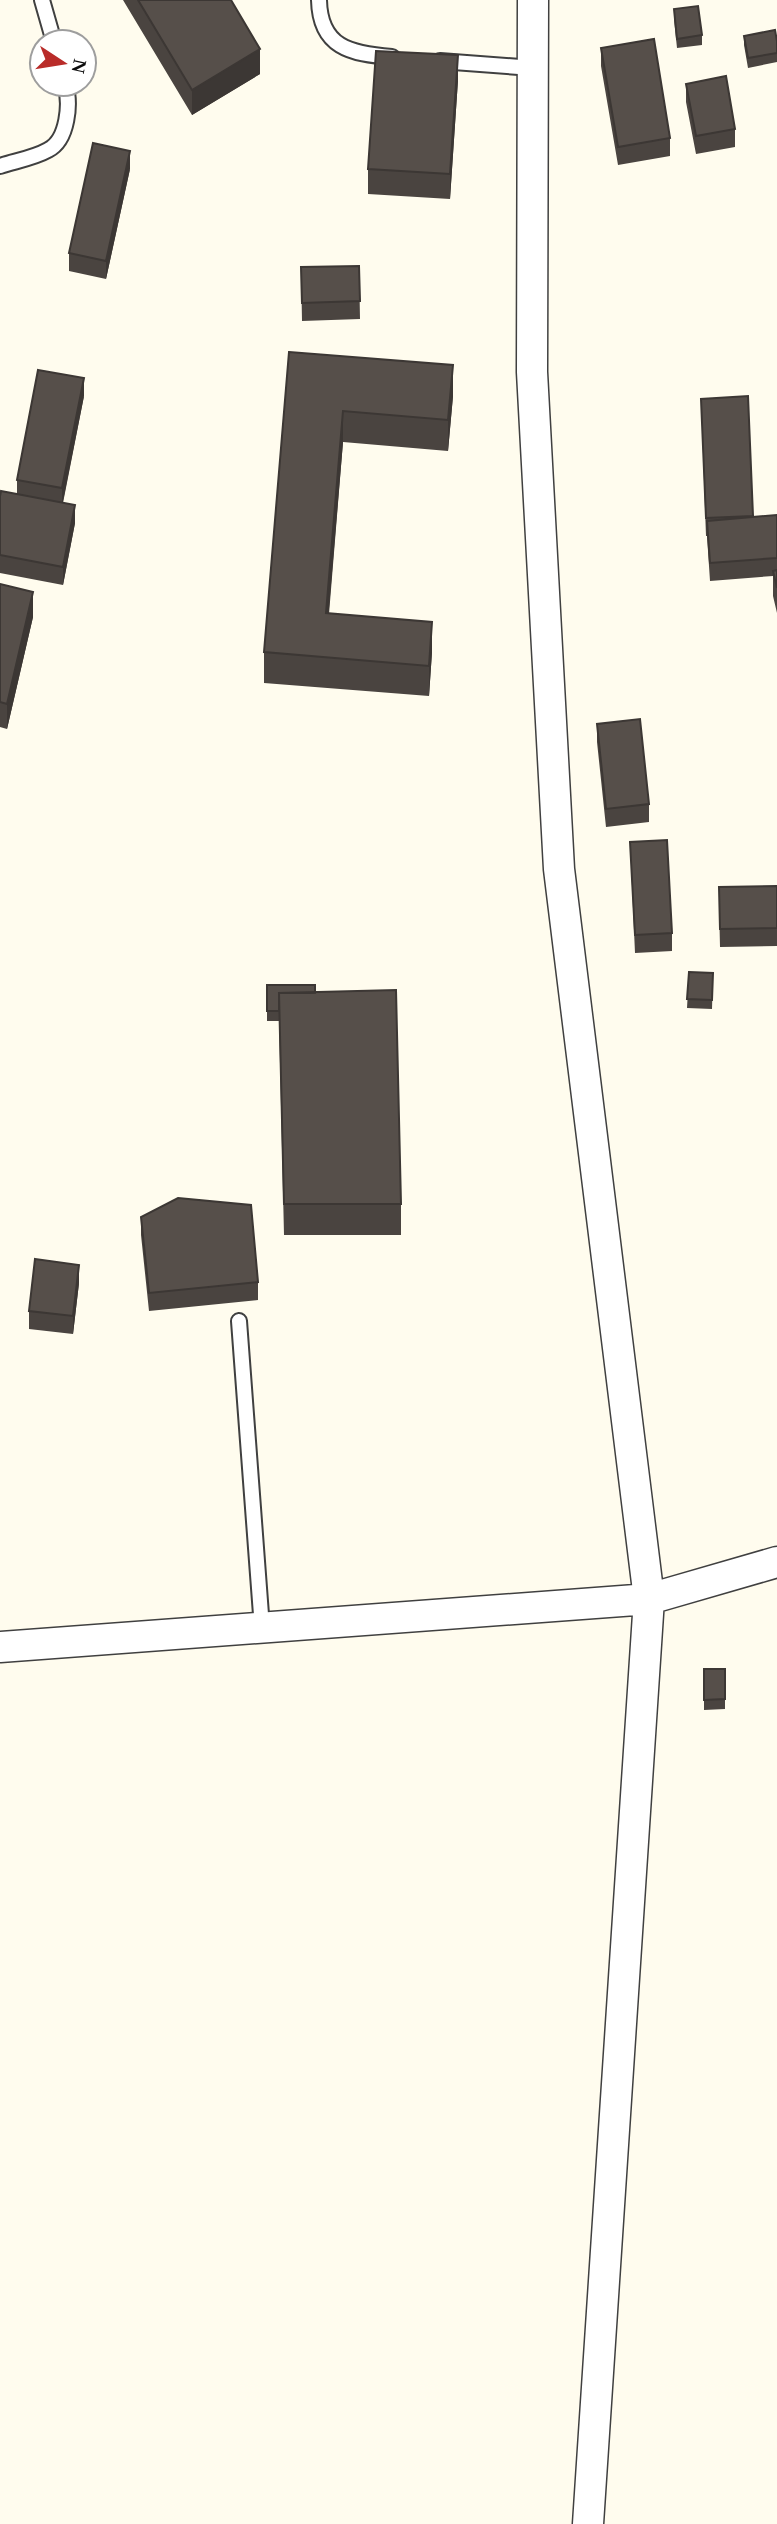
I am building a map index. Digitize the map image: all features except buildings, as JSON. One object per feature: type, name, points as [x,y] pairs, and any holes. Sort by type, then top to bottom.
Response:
[{"type":"street","points":[[533,0],[532,373],[559,869],[649,1599],[588,2524]]},
{"type":"street","points":[[0,1647],[649,1599],[777,1562]]},
{"type":"lane","points":[[42,0],[50,28]]},
{"type":"lane","points":[[319,0],[319,18],[328,38],[345,48],[417,60],[533,68]]},
{"type":"lane","points":[[0,166],[51,149],[64,130],[68,98]]},
{"type":"lane","points":[[239,1321],[262,1628]]}]
